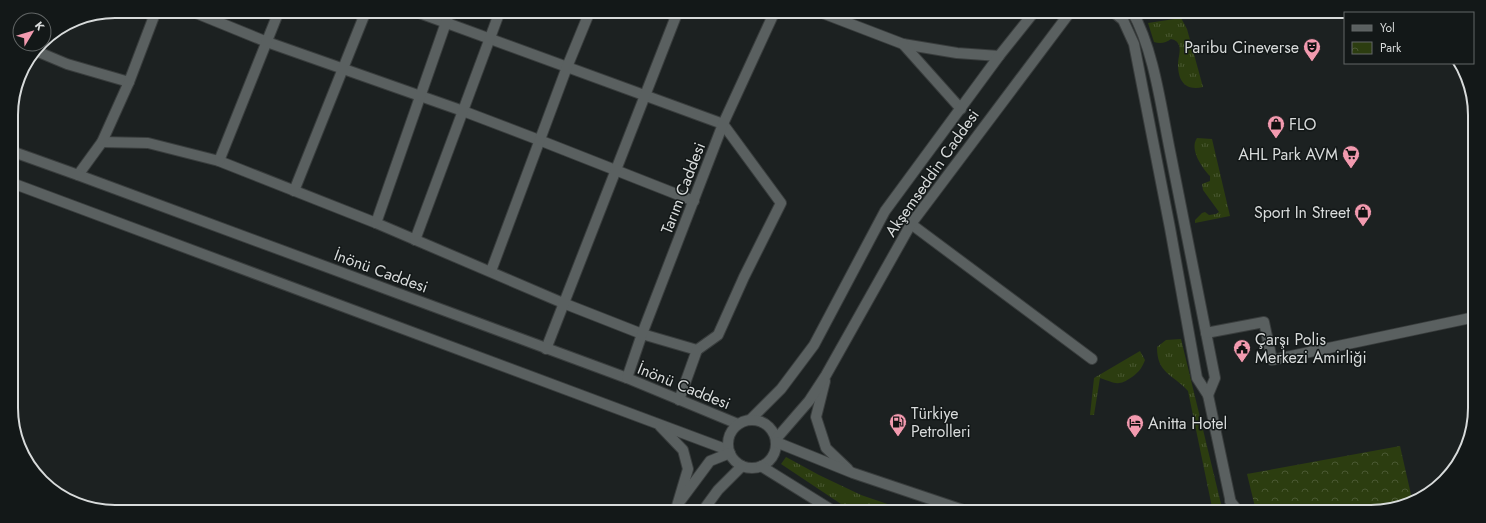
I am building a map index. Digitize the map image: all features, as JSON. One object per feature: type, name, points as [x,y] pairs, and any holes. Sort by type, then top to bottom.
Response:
[{"type":"street","points":[[78,175],[102,142],[129,82],[153,18]]},
{"type":"street","points":[[208,18],[267,42],[463,111],[694,201]]},
{"type":"street","points":[[219,161],[276,18]]},
{"type":"street","points":[[294,191],[363,18]]},
{"type":"street","points":[[433,18],[723,124],[781,203],[744,277],[718,335],[697,350],[679,400]]},
{"type":"street","points":[[376,223],[448,18]]},
{"type":"street","points":[[415,240],[498,18]]},
{"type":"street","points":[[491,271],[539,140],[587,18]]},
{"type":"street","points":[[546,349],[675,18]]},
{"type":"street","name":"Tarım Caddesi","points":[[627,378],[642,334],[723,124],[772,18]]},
{"type":"street","points":[[835,18],[903,44],[957,53],[999,56]]},
{"type":"street","name":"Akşemseddin Caddesi","points":[[751,419],[781,389],[814,346],[885,211],[999,56],[1029,18]]},
{"type":"street","name":"Akşemseddin Caddesi","points":[[776,440],[809,401],[826,375],[911,224],[1066,18]]},
{"type":"street","points":[[1121,18],[1123,20],[1134,44],[1197,378],[1208,396],[1231,505]]},
{"type":"street","points":[[1136,18],[1140,25],[1155,78],[1215,378],[1208,396]]},
{"type":"street","points":[[903,44],[960,109]]},
{"type":"street","points":[[41,53],[67,64],[129,82]]},
{"type":"street","points":[[102,142],[148,143],[219,161],[376,223],[563,303],[642,334],[697,350]]},
{"type":"street","name":"İnönü Caddesi","points":[[18,153],[627,378],[738,424]]},
{"type":"street","points":[[18,185],[659,424],[729,452]]},
{"type":"street","points":[[911,224],[1092,359]]},
{"type":"street","points":[[1206,333],[1264,322],[1272,360],[1468,318]]},
{"type":"street","points":[[826,375],[816,417],[826,448],[853,473]]},
{"type":"street","points":[[751,419],[764,422],[770,427],[776,440],[775,452],[772,458],[761,466],[749,468],[736,462],[729,452],[728,443],[732,429],[744,420],[751,419]]},
{"type":"street","points":[[659,424],[683,450],[688,469],[677,505]]},
{"type":"street","points":[[776,440],[853,473],[948,505]]},
{"type":"street","points":[[679,505],[710,461],[729,452]]},
{"type":"street","points":[[707,505],[718,490],[742,466]]},
{"type":"street","points":[[761,466],[824,505]]},
{"type":"street","points":[[1230,501],[1233,505]]},
{"type":"green space","points":[[1181,18],[1187,29],[1203,87],[1197,88],[1187,86],[1181,80],[1178,70],[1179,45],[1176,41],[1171,39],[1163,43],[1154,42],[1148,23]]},
{"type":"green space","points":[[1197,138],[1212,139],[1230,216],[1195,223],[1195,220],[1202,213],[1205,212],[1209,215],[1219,212],[1203,190],[1202,184],[1210,181],[1210,176],[1203,168],[1195,153],[1195,142]]},
{"type":"green space","points":[[1181,339],[1221,505],[1212,505],[1188,391],[1167,373],[1160,363],[1157,347],[1166,340]]},
{"type":"green space","points":[[1140,351],[1145,360],[1140,370],[1132,377],[1120,383],[1113,383],[1100,378],[1094,415],[1090,415],[1094,378]]},
{"type":"green space","points":[[1400,446],[1411,496],[1402,500],[1377,505],[1255,505],[1247,474]]},
{"type":"green space","points":[[786,457],[861,495],[890,505],[842,505],[781,464]]},
{"type":"place","name":"Paribu Cineverse","points":[[1312,62]]},
{"type":"place","name":"FLO","points":[[1276,139]]},
{"type":"place","name":"AHL Park AVM","points":[[1351,169]]},
{"type":"place","name":"Sport In Street","points":[[1363,227]]},
{"type":"place","name":"Çarşı Polis Merkezi Amirliği","points":[[1242,363]]},
{"type":"place","name":"Türkiye Petrolleri","points":[[898,437]]},
{"type":"place","name":"Anitta Hotel","points":[[1135,438]]}]
